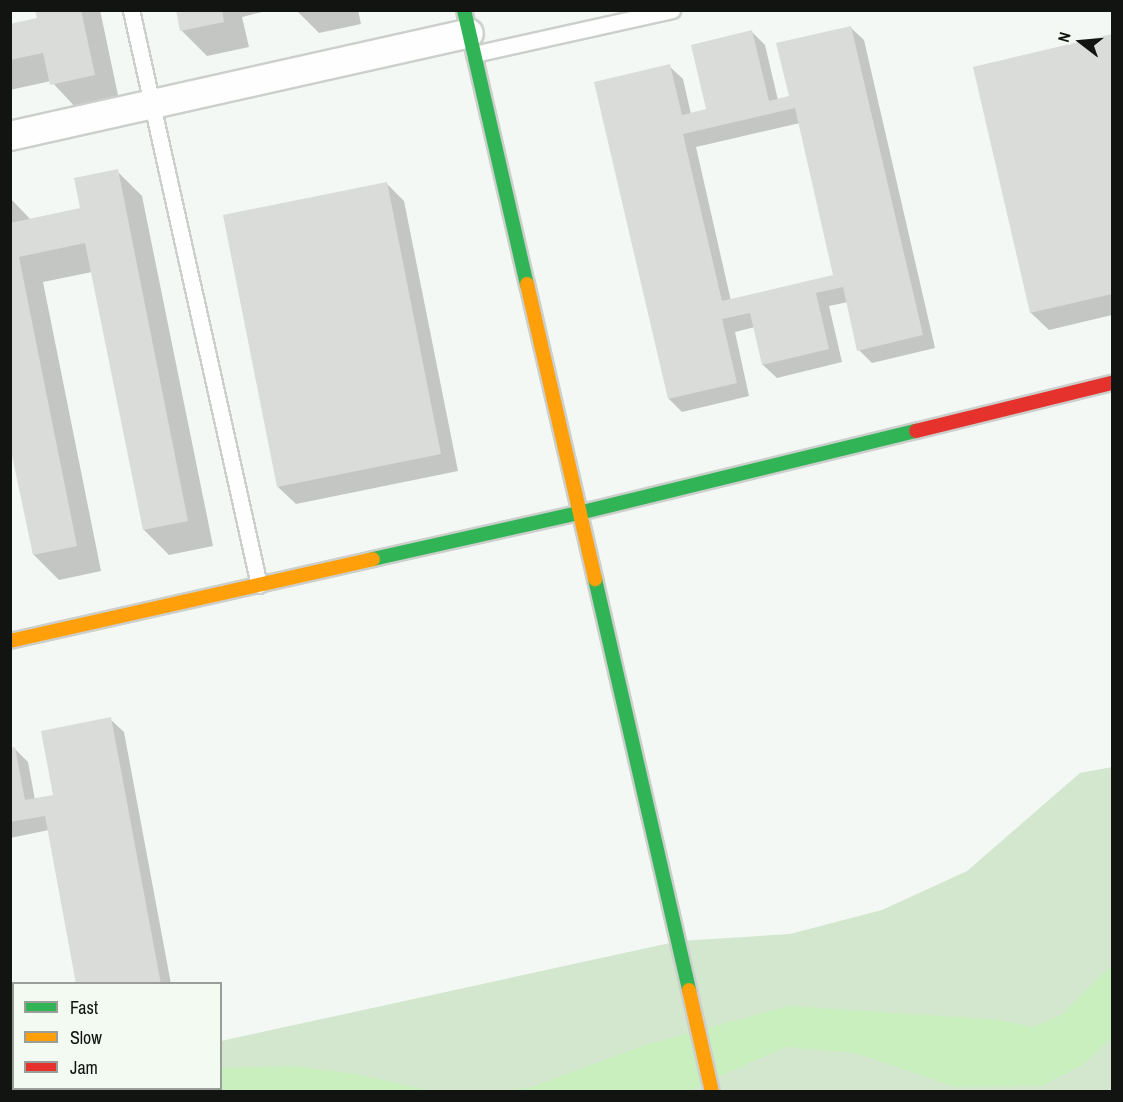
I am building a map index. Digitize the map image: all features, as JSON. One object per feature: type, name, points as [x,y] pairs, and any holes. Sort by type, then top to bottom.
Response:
[{"type":"street","points":[[10,135],[469,32],[712,1092]]},
{"type":"street","points":[[10,640],[579,513],[1113,383]]},
{"type":"lane","points":[[131,10],[259,585]]},
{"type":"lane","points":[[469,32],[672,10]]},
{"type":"shaded area","points":[[1112,767],[1112,1091],[11,1092],[10,1087],[12,1086],[12,1090],[222,1090],[222,1041],[679,941],[790,934],[882,910],[967,871],[1080,773]]},
{"type":"shaded area","points":[[1112,965],[1112,1037],[1084,1064],[1042,1086],[955,1087],[856,1053],[785,1047],[688,1091],[487,1092],[529,1088],[645,1045],[789,1006],[1000,1020],[1033,1027],[1063,1014]]},
{"type":"shaded area","points":[[294,1066],[355,1074],[432,1091],[176,1091],[222,1090],[222,1068]]},
{"type":"building","points":[[35,10],[81,10],[95,75],[50,85],[43,53],[10,60],[10,24],[37,18]]},
{"type":"building","points":[[176,10],[222,10],[224,22],[180,31]]},
{"type":"building","points":[[851,26],[923,335],[857,351],[843,287],[816,293],[829,349],[762,365],[750,313],[722,319],[737,383],[668,399],[594,82],[670,64],[682,115],[706,109],[691,45],[752,30],[769,101],[789,96],[776,43]],"holes":[[[795,108],[833,275],[722,301],[683,134]]]},
{"type":"building","points":[[1112,34],[1112,294],[1030,313],[973,67]]},
{"type":"building","points":[[118,169],[188,521],[143,530],[85,243],[19,257],[77,546],[33,555],[10,446],[10,223],[80,208],[74,178]]},
{"type":"building","points":[[387,182],[441,454],[277,487],[223,215]]},
{"type":"building","points":[[111,717],[161,982],[76,982],[45,816],[10,822],[10,748],[15,747],[25,800],[53,795],[41,731]]},
{"type":"building","points":[[12,996],[12,1082],[10,1082],[10,997]]},
{"type":"traffic: fast","points":[[464,10],[527,284]]},
{"type":"traffic: fast","points":[[373,559],[579,513],[916,431]]},
{"type":"traffic: fast","points":[[595,579],[689,990]]},
{"type":"traffic: slow","points":[[527,284],[595,579]]},
{"type":"traffic: slow","points":[[10,641],[373,559]]},
{"type":"traffic: slow","points":[[689,990],[712,1092]]},
{"type":"traffic: jam","points":[[916,431],[1112,383]]}]
